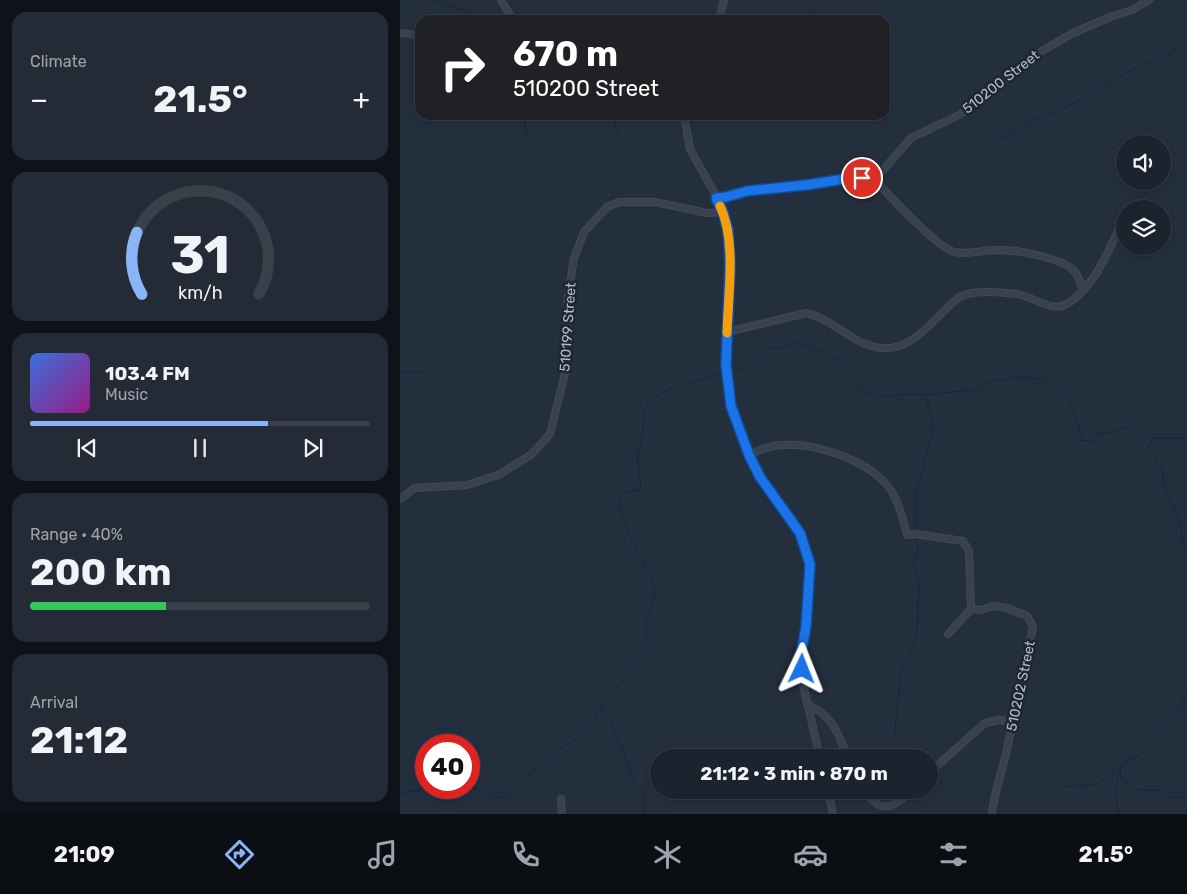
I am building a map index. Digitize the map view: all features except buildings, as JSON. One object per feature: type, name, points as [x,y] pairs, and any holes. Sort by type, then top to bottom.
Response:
[{"type":"street","points":[[501,0],[510,15]]},
{"type":"street","points":[[720,15],[724,0]]},
{"type":"street","name":"510200 Street","points":[[873,178],[883,170],[910,138],[959,116],[985,97],[1012,72],[1042,51],[1071,34],[1110,17],[1132,10],[1149,0]]},
{"type":"street","points":[[400,33],[415,34]]},
{"type":"street","points":[[685,120],[690,148],[723,212],[728,230],[730,263],[726,365],[731,406],[749,455],[760,477],[800,533],[810,564],[806,627],[801,654],[803,684],[818,749]]},
{"type":"street","points":[[716,198],[747,191],[851,178],[873,178],[898,206],[941,244],[954,252],[998,249],[1023,251],[1066,266],[1075,272],[1083,290]]},
{"type":"street","name":"510199 Street","points":[[400,499],[415,488],[467,485],[498,475],[531,455],[550,434],[565,373],[568,297],[574,258],[584,232],[607,207],[619,202],[655,202],[707,213],[723,212]]},
{"type":"street","points":[[727,332],[806,313],[818,316],[870,346],[882,348],[900,347],[912,340],[963,295],[986,292],[1019,294],[1054,307],[1066,305],[1092,280],[1116,233]]},
{"type":"street","points":[[749,455],[764,448],[782,445],[828,451],[850,459],[872,472],[888,486],[896,501],[907,535],[916,534],[963,541],[969,551],[970,609],[948,634]]},
{"type":"street","name":"510202 Street","points":[[970,609],[981,610],[993,606],[1007,608],[1028,616],[1033,626],[1002,770],[994,795],[992,814]]},
{"type":"street","points":[[807,704],[827,716],[834,726],[844,749]]},
{"type":"street","points":[[938,765],[985,723],[999,720],[1013,722]]},
{"type":"street","points":[[561,799],[562,814]]},
{"type":"street","points":[[830,799],[833,814]]},
{"type":"street","points":[[872,799],[878,806],[884,808],[892,807],[903,799]]},
{"type":"waterway","points":[[435,0],[475,15]]},
{"type":"waterway","points":[[542,15],[554,0]]},
{"type":"waterway","points":[[808,15],[819,0]]},
{"type":"waterway","points":[[994,143],[1032,121],[1073,104],[1129,71],[1162,58],[1187,42]]},
{"type":"waterway","points":[[525,120],[527,135]]},
{"type":"waterway","points":[[613,120],[618,133]]},
{"type":"waterway","points":[[730,372],[751,366],[770,348],[785,347],[798,343],[841,361],[858,386],[867,392],[881,397],[974,390],[992,381],[1007,380],[1012,376],[1044,380],[1061,391],[1071,403],[1081,440],[1094,441],[1097,433],[1112,432],[1125,428],[1129,430],[1140,426],[1153,438],[1187,438]]},
{"type":"waterway","points":[[400,371],[424,372]]},
{"type":"waterway","points":[[480,790],[501,798],[510,797],[532,772],[556,752],[583,734],[626,677],[647,641],[646,626],[654,599],[653,585],[625,525],[619,502],[621,495],[630,491],[640,490],[641,487],[637,454],[641,444],[644,414],[649,402],[663,392],[690,382],[726,373]]},
{"type":"waterway","points":[[916,529],[916,493],[932,433],[932,420],[926,395]]},
{"type":"waterway","points":[[1152,439],[1149,447],[1162,470],[1164,486],[1180,520],[1183,545],[1187,552]]},
{"type":"waterway","points":[[894,737],[901,672],[915,642],[917,628],[919,584],[913,562],[918,552],[917,538]]},
{"type":"waterway","points":[[1062,787],[1097,784],[1129,758],[1143,753],[1155,736],[1180,709],[1187,692]]},
{"type":"waterway","points":[[602,709],[622,747],[630,773],[635,783],[642,789],[644,814]]},
{"type":"waterway","points":[[1119,814],[1116,790],[1122,766]]},
{"type":"waterway","points":[[1120,770],[1122,779],[1139,790],[1162,790],[1169,797],[1187,798]]},
{"type":"waterway","points":[[400,794],[415,791]]},
{"type":"slow traffic","points":[[720,206],[728,230],[730,263],[727,333]]},
{"type":"route","points":[[802,669],[801,654],[806,627],[810,564],[800,533],[760,477],[749,455],[731,406],[726,365],[730,263],[728,230],[723,212],[716,198],[747,191],[862,178]]}]
